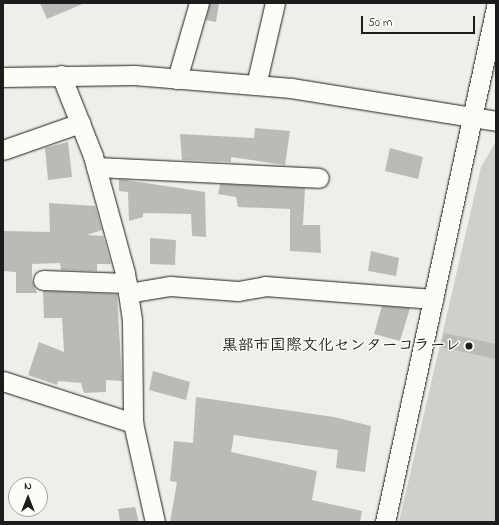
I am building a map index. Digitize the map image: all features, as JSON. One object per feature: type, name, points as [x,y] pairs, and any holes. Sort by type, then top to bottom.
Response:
[{"type":"street","points":[[176,78],[199,3]]},
{"type":"street","points":[[256,85],[275,3]]},
{"type":"street","points":[[385,522],[496,7]]},
{"type":"street","points":[[61,76],[80,122],[96,167],[128,288],[132,320],[133,424],[155,522]]},
{"type":"street","points":[[3,77],[61,76],[176,78],[256,85],[473,116],[496,121]]},
{"type":"street","points":[[3,150],[80,122]]},
{"type":"street","points":[[96,167],[319,178]]},
{"type":"street","points":[[43,280],[128,288],[170,286],[238,291],[265,286],[433,299]]},
{"type":"street","points":[[3,381],[133,424]]},
{"type":"shaded area","points":[[496,141],[496,522],[399,522],[481,167]]},
{"type":"building","points":[[40,3],[85,3],[47,19]]},
{"type":"building","points":[[210,3],[219,3],[216,22],[206,20]]},
{"type":"building","points":[[255,128],[290,131],[285,165],[231,157],[231,162],[182,160],[180,134],[254,138]]},
{"type":"building","points":[[68,142],[72,177],[48,180],[45,148]]},
{"type":"building","points":[[390,148],[423,157],[418,179],[385,171]]},
{"type":"building","points":[[119,179],[205,192],[206,237],[192,236],[191,214],[143,213],[143,217],[129,221],[128,192],[119,191]]},
{"type":"building","points":[[220,184],[305,188],[303,225],[320,225],[321,253],[290,251],[290,209],[238,207],[236,197],[218,194]]},
{"type":"building","points":[[49,203],[95,206],[102,230],[87,235],[103,236],[111,264],[97,264],[97,271],[61,270],[60,263],[32,264],[32,280],[37,293],[16,293],[16,272],[3,271],[3,231],[50,232]]},
{"type":"building","points":[[150,238],[176,240],[175,265],[150,264]]},
{"type":"building","points":[[371,251],[399,258],[396,276],[368,271]]},
{"type":"building","points":[[43,291],[117,294],[122,381],[106,380],[106,392],[84,393],[81,383],[58,381],[57,385],[28,375],[39,342],[64,352],[62,318],[44,318]]},
{"type":"building","points":[[382,306],[410,308],[400,341],[374,334]]},
{"type":"building","name":"黒部市国際文化センターコラーレ","points":[[444,333],[496,344],[496,359],[441,347]]},
{"type":"building","points":[[153,371],[190,382],[186,400],[149,390]]},
{"type":"building","points":[[196,397],[334,417],[371,426],[365,472],[336,468],[338,450],[234,435],[231,452],[317,471],[312,500],[362,511],[360,522],[170,522],[177,482],[170,481],[174,441],[193,443]]},
{"type":"building","points":[[135,507],[139,522],[120,522],[118,509]]},
{"type":"place","name":"黒部市国際文化センターコラーレ","points":[[469,346]]}]
